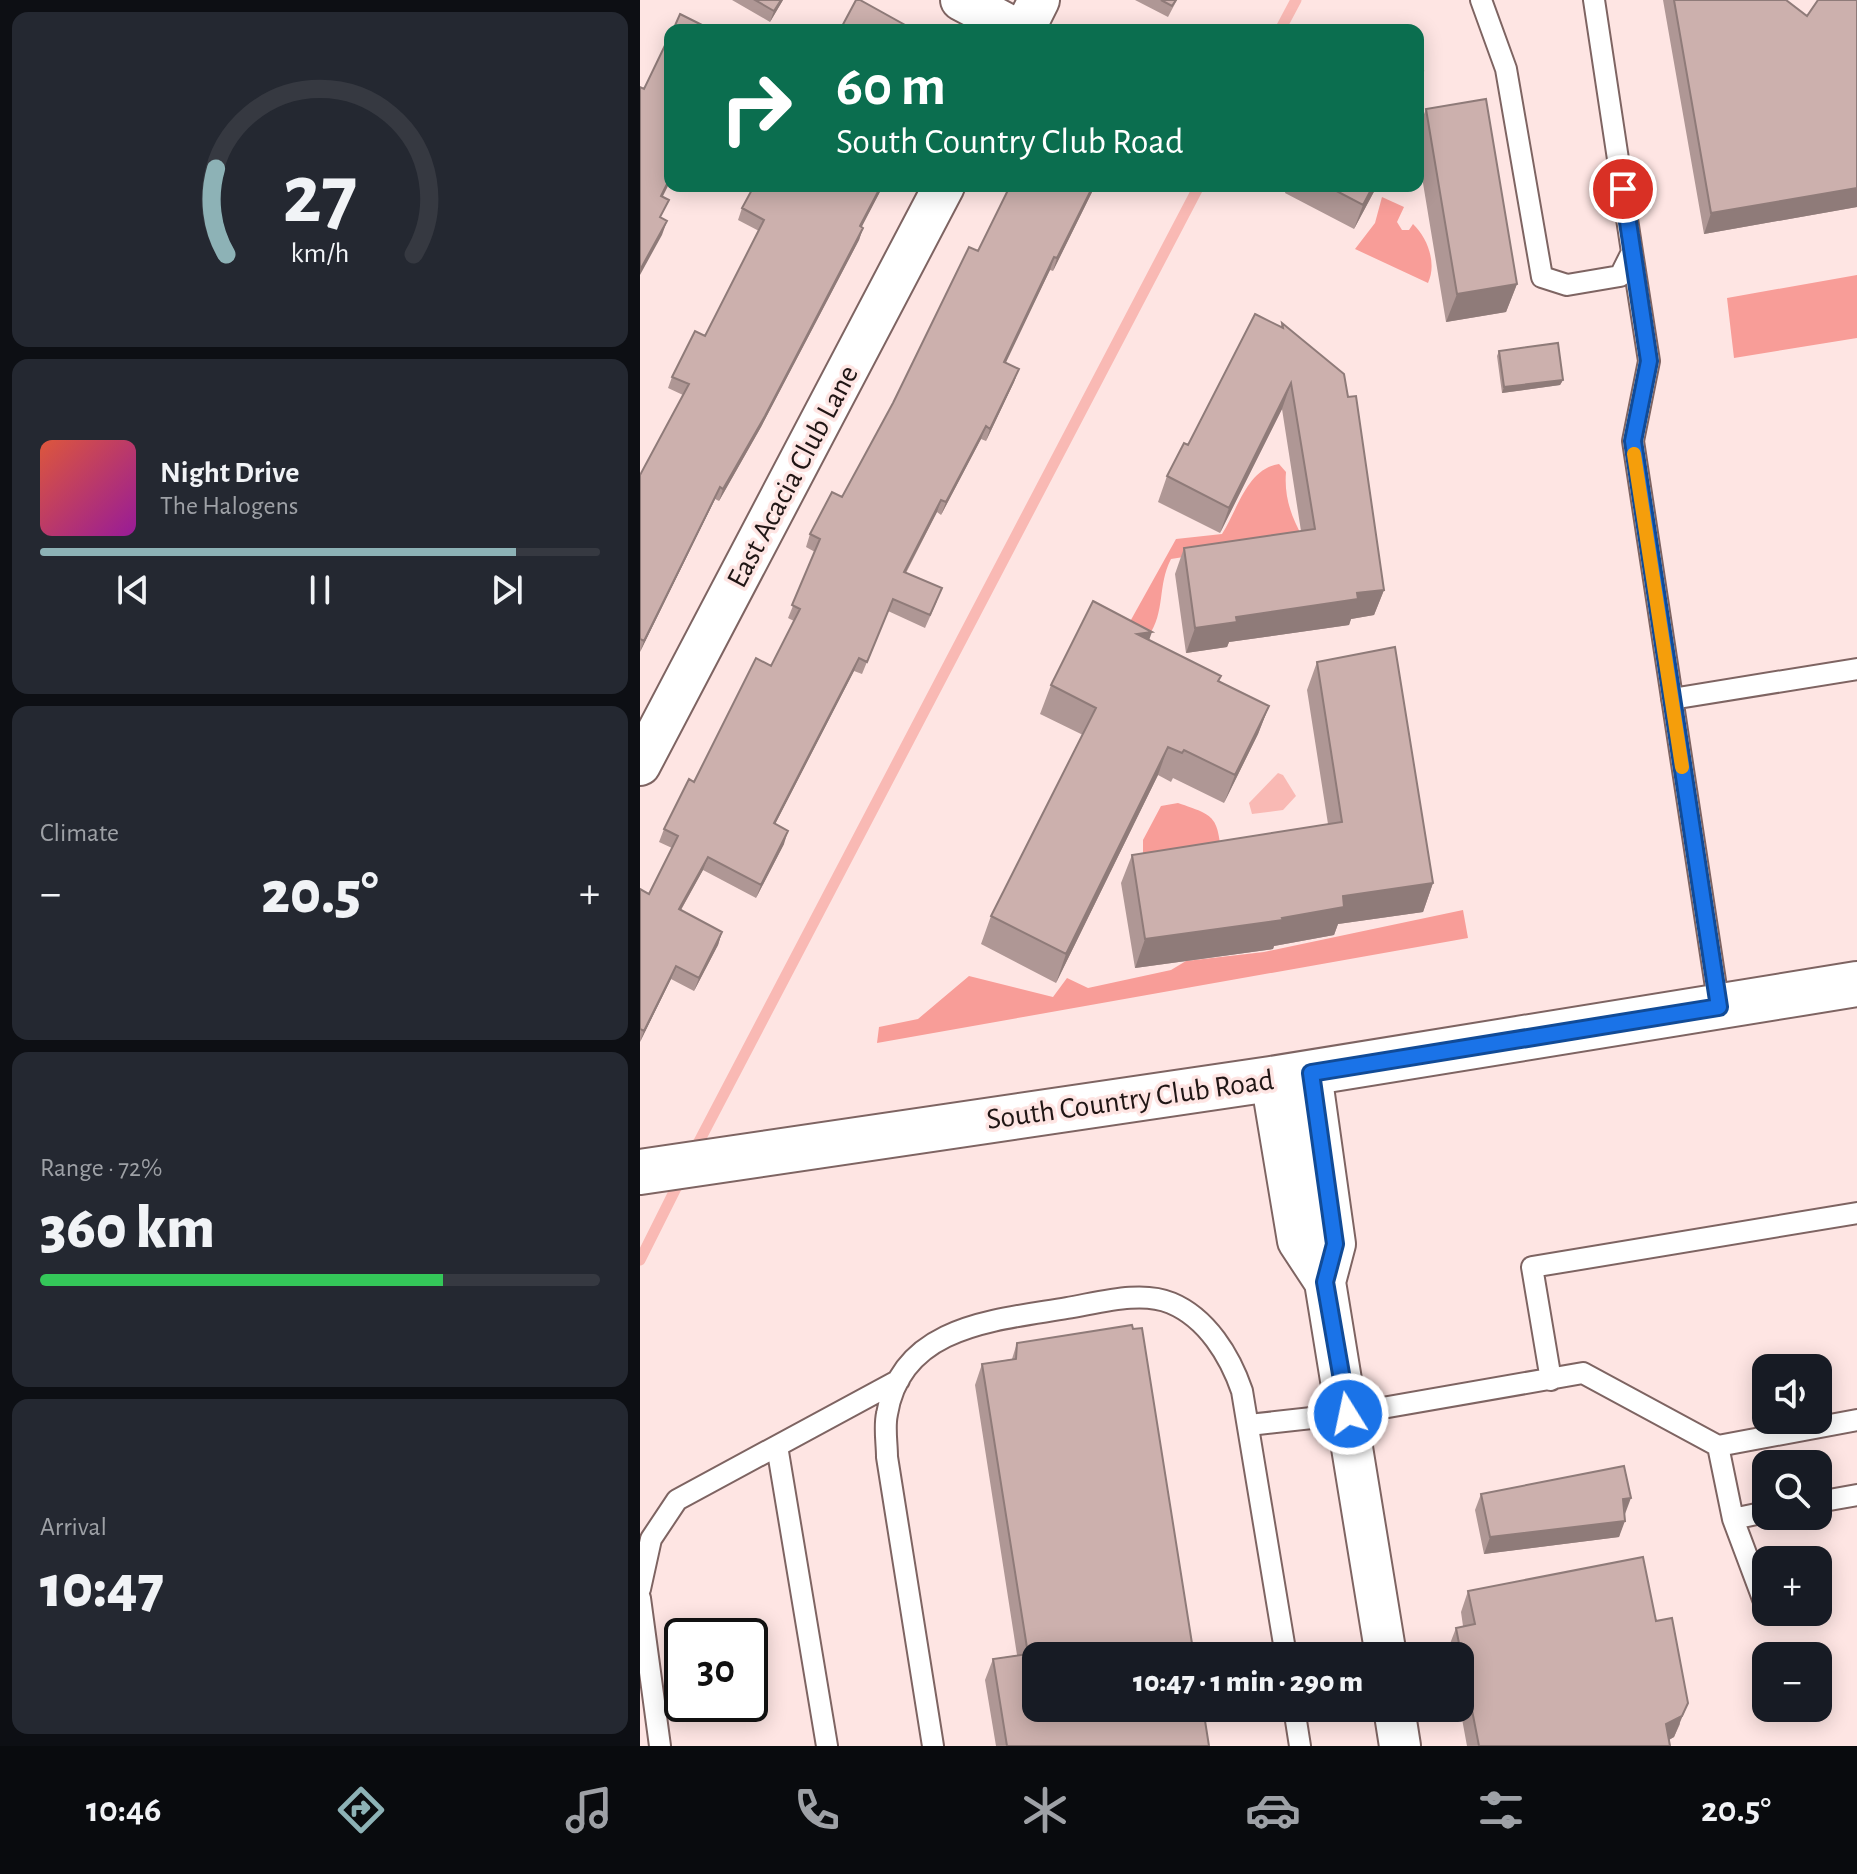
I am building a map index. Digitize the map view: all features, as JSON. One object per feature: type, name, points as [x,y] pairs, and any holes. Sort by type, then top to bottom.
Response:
[{"type":"street","points":[[961,0],[1009,24]]},
{"type":"street","points":[[1025,24],[1039,0]]},
{"type":"street","name":"East Acacia Club Lane","points":[[640,765],[941,192]]},
{"type":"street","name":"South Country Club Road","points":[[647,1171],[1291,1076],[1857,984]]},
{"type":"street","points":[[1291,1076],[1335,1244],[1325,1282],[1384,1642]]},
{"type":"street","points":[[1396,1722],[1400,1746]]},
{"type":"lane","points":[[1481,0],[1506,69],[1542,277],[1567,285],[1620,276],[1632,252]]},
{"type":"lane","points":[[1594,0],[1649,361],[1633,441],[1719,1007]]},
{"type":"lane","points":[[1672,699],[1857,669]]},
{"type":"lane","points":[[1551,1380],[1532,1267],[1857,1213]]},
{"type":"lane","points":[[933,1746],[887,1457],[887,1414],[899,1380],[921,1353],[944,1335],[980,1323],[1088,1304],[1153,1299],[1171,1303],[1195,1319],[1218,1343],[1233,1366],[1249,1425],[1284,1642]]},
{"type":"lane","points":[[1249,1425],[1348,1414],[1583,1373],[1718,1446],[1857,1420]]},
{"type":"lane","points":[[640,1589],[651,1539],[677,1500],[899,1380]]},
{"type":"lane","points":[[777,1446],[827,1746]]},
{"type":"lane","points":[[1718,1446],[1733,1519],[1752,1570]]},
{"type":"lane","points":[[1832,1499],[1857,1495]]},
{"type":"lane","points":[[1733,1519],[1752,1515]]},
{"type":"lane","points":[[640,1598],[660,1746]]},
{"type":"lane","points":[[1296,1722],[1300,1746]]},
{"type":"shaded area","points":[[1382,197],[1404,207],[1397,222],[1402,230],[1409,230],[1413,224],[1423,236],[1430,252],[1432,268],[1428,283],[1355,249],[1375,223]]},
{"type":"shaded area","points":[[1857,275],[1857,338],[1734,358],[1727,298]]},
{"type":"shaded area","points":[[1279,464],[1286,472],[1289,506],[1303,538],[1171,559],[1157,618],[1148,637],[1127,627],[1176,539],[1222,534],[1251,482],[1268,467]]},
{"type":"shaded area","points":[[1278,773],[1283,775],[1296,796],[1283,810],[1252,814],[1249,803]]},
{"type":"shaded area","points":[[1178,803],[1201,811],[1213,820],[1222,857],[1143,856],[1143,840],[1161,806]]},
{"type":"shaded area","points":[[1463,910],[1468,938],[877,1043],[879,1027],[918,1019],[969,976],[1053,997],[1067,978],[1088,988],[1171,970],[1186,961],[1264,952]]},
{"type":"building","points":[[755,0],[781,0],[774,11]]},
{"type":"building","points":[[856,0],[860,0],[903,24],[843,24]]},
{"type":"building","points":[[1161,0],[1176,0],[1172,6]]},
{"type":"building","points":[[1674,0],[1786,0],[1807,16],[1818,0],[1857,0],[1857,188],[1711,213]]},
{"type":"building","points":[[680,14],[700,24],[676,24]]},
{"type":"building","points":[[664,47],[664,190],[661,196],[669,200],[660,217],[667,221],[640,270],[640,87],[644,89]]},
{"type":"building","points":[[1486,99],[1517,284],[1457,294],[1426,109]]},
{"type":"building","points":[[751,192],[878,192],[860,226],[863,228],[765,416],[723,489],[720,487],[644,641],[640,639],[640,475],[689,384],[672,377],[695,331],[705,336],[764,220],[742,208]]},
{"type":"building","points":[[1007,192],[1090,192],[1057,258],[1054,257],[1004,362],[1019,369],[990,429],[986,426],[946,502],[941,500],[904,572],[942,588],[930,615],[893,599],[867,662],[859,658],[774,823],[788,831],[761,885],[708,857],[679,909],[722,932],[699,978],[676,966],[644,1031],[640,1029],[640,889],[649,894],[678,836],[664,829],[689,779],[694,782],[756,658],[771,666],[800,609],[792,605],[820,539],[810,534],[832,492],[842,497],[893,403],[969,247],[978,251]]},
{"type":"building","points":[[1338,192],[1370,192],[1363,205]]},
{"type":"building","points":[[1255,314],[1283,328],[1282,323],[1344,374],[1348,397],[1356,396],[1384,590],[1357,593],[1358,599],[1236,617],[1237,622],[1195,628],[1184,548],[1315,529],[1291,383],[1229,508],[1167,476],[1184,443],[1188,445]]},
{"type":"building","points":[[1558,343],[1563,380],[1504,387],[1499,351]]},
{"type":"building","points":[[1093,601],[1152,632],[1137,634],[1221,676],[1218,681],[1269,706],[1235,775],[1184,750],[1182,753],[1168,747],[1066,954],[991,916],[1096,708],[1051,685]]},
{"type":"building","points":[[1395,647],[1433,883],[1343,896],[1344,907],[1283,920],[1145,939],[1132,855],[1342,822],[1317,662]]},
{"type":"building","points":[[1132,1325],[1133,1329],[1142,1328],[1192,1642],[1026,1642],[982,1364],[1016,1359],[1017,1343]]},
{"type":"building","points":[[1624,1466],[1631,1498],[1623,1499],[1625,1521],[1490,1537],[1481,1494]]},
{"type":"building","points":[[1643,1557],[1656,1621],[1672,1618],[1688,1703],[1682,1716],[1666,1724],[1670,1746],[1479,1746],[1474,1720],[1474,1642],[1459,1642],[1456,1628],[1475,1624],[1468,1591]]},
{"type":"building","points":[[1022,1655],[1022,1722],[1205,1722],[1209,1746],[1007,1746],[993,1659]]},
{"type":"waterway","points":[[1283,24],[1296,0]]},
{"type":"waterway","points":[[693,1153],[1196,192]]},
{"type":"waterway","points":[[640,1260],[682,1176]]},
{"type":"slow traffic","points":[[1634,454],[1682,767]]},
{"type":"route","points":[[1348,1414],[1325,1282],[1335,1244],[1311,1073],[1719,1007],[1633,441],[1649,361],[1623,189]]}]
